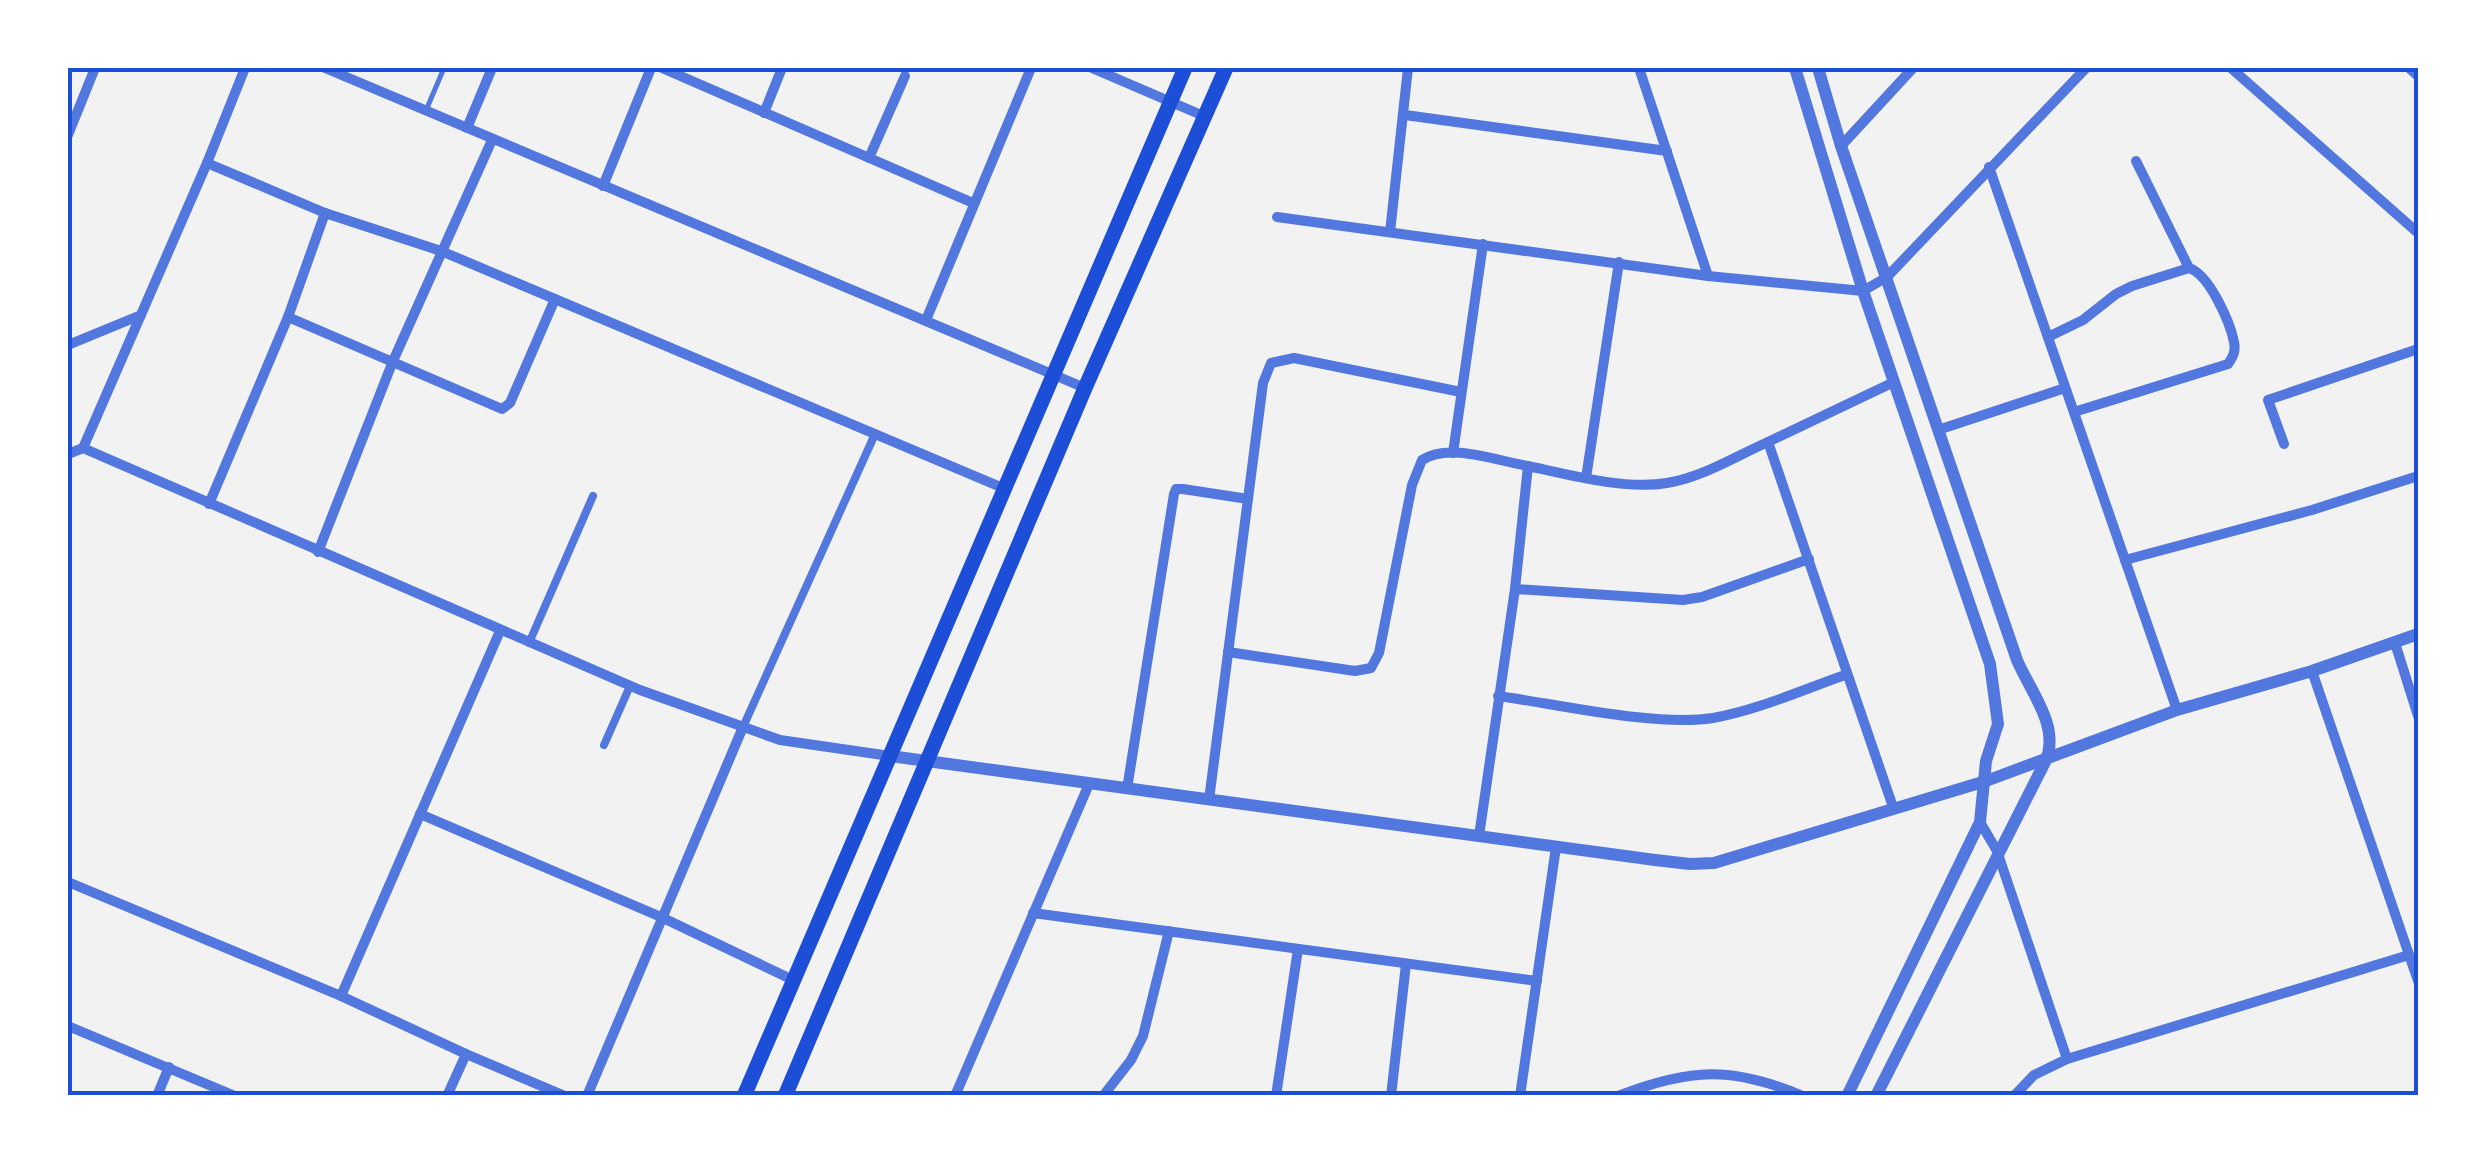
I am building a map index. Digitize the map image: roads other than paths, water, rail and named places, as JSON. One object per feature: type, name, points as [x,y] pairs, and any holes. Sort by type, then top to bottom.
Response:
[{"type":"main road","points":[[744,1096],[1186,68]]},
{"type":"main road","points":[[785,1096],[1085,388],[1226,68]]},
{"type":"street","points":[[68,136],[95,68]]},
{"type":"street","points":[[68,454],[83,448],[245,68]]},
{"type":"street","points":[[325,68],[1085,388]]},
{"type":"street","points":[[467,128],[492,68]]},
{"type":"street","points":[[603,186],[652,68]]},
{"type":"street","points":[[662,68],[972,203]]},
{"type":"street","points":[[764,113],[782,68]]},
{"type":"street","points":[[926,320],[1031,68]]},
{"type":"street","points":[[1092,68],[1206,117]]},
{"type":"street","points":[[1390,232],[1408,68]]},
{"type":"street","points":[[1639,68],[1708,276]]},
{"type":"street","points":[[1795,68],[1864,291],[1990,664],[1998,724],[1986,761],[1980,822],[1847,1096]]},
{"type":"street","points":[[1818,68],[1841,146],[2022,673],[2047,721],[2052,740],[2046,760],[1876,1096]]},
{"type":"street","points":[[1841,146],[1913,68]]},
{"type":"street","points":[[1276,217],[1708,276],[1864,291],[1887,277],[2086,68]]},
{"type":"street","points":[[2231,68],[2418,233]]},
{"type":"street","points":[[2409,68],[2418,76]]},
{"type":"street","points":[[870,158],[905,76]]},
{"type":"street","points":[[1404,114],[1667,151]]},
{"type":"street","points":[[318,552],[393,361],[492,140]]},
{"type":"street","points":[[2074,412],[2228,364],[2234,354],[2234,341],[2208,282],[2193,269],[2136,160]]},
{"type":"street","points":[[207,163],[325,213],[441,251],[1003,488]]},
{"type":"street","points":[[1988,167],[2177,710]]},
{"type":"street","points":[[209,504],[288,317],[325,213]]},
{"type":"street","points":[[1453,453],[1482,244]]},
{"type":"street","points":[[1586,478],[1619,262]]},
{"type":"street","points":[[2048,336],[2084,320],[2132,286],[2193,269]]},
{"type":"street","points":[[288,317],[502,409],[510,403],[555,299]]},
{"type":"street","points":[[68,344],[141,315]]},
{"type":"street","points":[[2284,444],[2268,400],[2418,349]]},
{"type":"street","points":[[1209,800],[1263,382],[1272,363],[1294,358],[1461,392]]},
{"type":"street","points":[[1228,652],[1354,671],[1371,668],[1380,654],[1412,485],[1427,456],[1453,453],[1586,478],[1664,484],[1693,476],[1894,382]]},
{"type":"street","points":[[1938,430],[2065,388]]},
{"type":"street","points":[[588,1096],[743,727],[874,434]]},
{"type":"street","points":[[1768,442],[1893,808]]},
{"type":"street","points":[[83,448],[630,686],[780,740],[1690,864],[1714,863],[1986,781],[2177,710],[2312,671],[2418,634]]},
{"type":"street","points":[[1479,836],[1515,589],[1528,466]]},
{"type":"street","points":[[2126,560],[2312,510],[2418,476]]},
{"type":"street","points":[[1127,789],[1176,489],[1248,499]]},
{"type":"street","points":[[529,643],[593,496]]},
{"type":"street","points":[[1515,589],[1683,600],[1702,597],[1808,559]]},
{"type":"street","points":[[342,996],[500,631]]},
{"type":"street","points":[[2394,643],[2418,716]]},
{"type":"street","points":[[2312,671],[2418,981]]},
{"type":"street","points":[[1498,696],[1648,716],[1710,718],[1845,675]]},
{"type":"street","points":[[604,745],[630,686]]},
{"type":"street","points":[[955,1096],[1088,784]]},
{"type":"street","points":[[420,814],[661,917],[793,980]]},
{"type":"street","points":[[1980,822],[1998,852],[2067,1059]]},
{"type":"street","points":[[1520,1096],[1556,847]]},
{"type":"street","points":[[68,882],[342,996],[565,1096]]},
{"type":"street","points":[[1033,913],[1536,981]]},
{"type":"street","points":[[1103,1096],[1131,1060],[1143,1036],[1168,932]]},
{"type":"street","points":[[1276,1096],[1298,949]]},
{"type":"street","points":[[2014,1096],[2034,1075],[2067,1059],[2409,955]]},
{"type":"street","points":[[1390,1096],[1406,964]]},
{"type":"street","points":[[68,1026],[235,1096]]},
{"type":"street","points":[[447,1096],[466,1054]]},
{"type":"street","points":[[157,1096],[169,1067]]},
{"type":"street","points":[[1618,1096],[1697,1074],[1737,1073],[1802,1096]]},
{"type":"lane","points":[[426,111],[444,68]]}]
